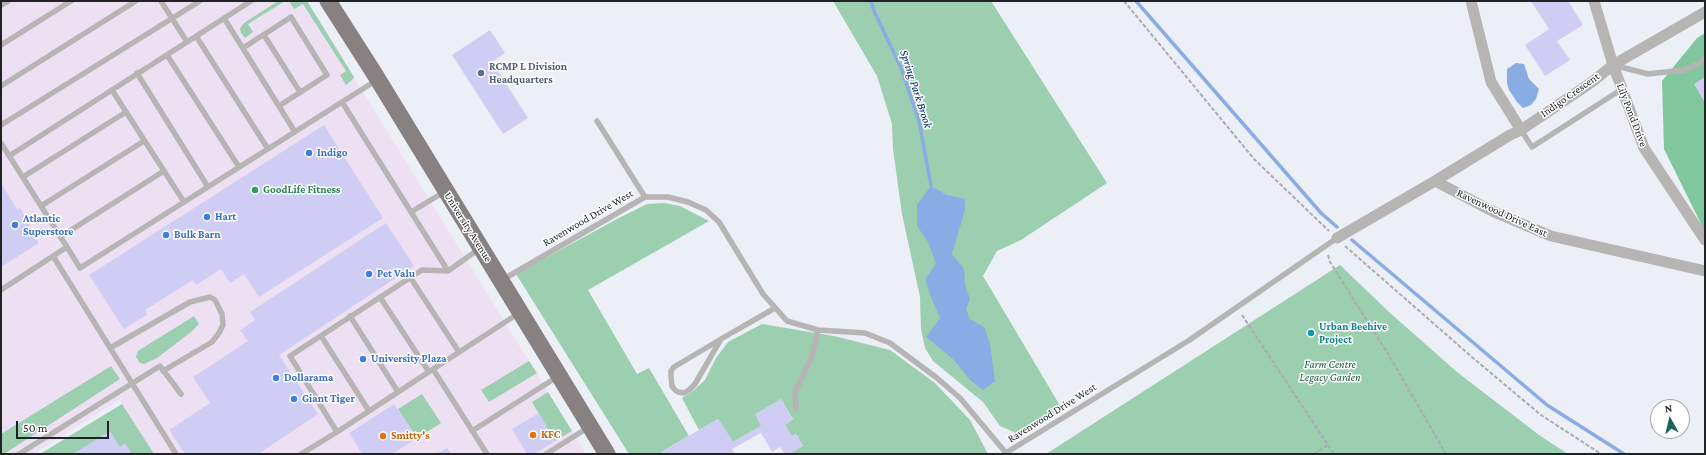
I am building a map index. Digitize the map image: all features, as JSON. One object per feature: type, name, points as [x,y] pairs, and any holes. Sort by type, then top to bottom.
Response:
[{"type":"main road","name":"University Avenue","points":[[328,1],[521,312],[589,427],[607,454]]},
{"type":"street","points":[[1471,1],[1491,82],[1521,130]]},
{"type":"street","name":"Lily Pond Drive","points":[[1594,1],[1613,65],[1644,148],[1705,240]]},
{"type":"street","name":"Indigo Crescent","points":[[1436,181],[1510,135],[1521,130],[1592,82],[1613,65],[1705,12]]},
{"type":"street","points":[[1333,241],[1436,181]]},
{"type":"street","name":"Ravenwood Drive East","points":[[1436,181],[1494,212],[1551,236],[1705,271]]},
{"type":"lane","points":[[1,5],[8,1]]},
{"type":"lane","points":[[1,45],[71,1]]},
{"type":"lane","points":[[1,86],[136,1]]},
{"type":"lane","points":[[161,1],[187,42]]},
{"type":"lane","points":[[1,125],[200,1]]},
{"type":"lane","points":[[9,156],[251,1]]},
{"type":"lane","points":[[243,48],[291,17],[327,75],[279,106]]},
{"type":"lane","points":[[224,18],[295,132]]},
{"type":"lane","points":[[264,35],[300,92]]},
{"type":"lane","points":[[196,36],[268,149]]},
{"type":"lane","points":[[167,54],[239,167]]},
{"type":"lane","points":[[1613,65],[1648,74],[1684,70],[1700,63],[1705,58]]},
{"type":"lane","points":[[137,74],[208,187]]},
{"type":"lane","points":[[1,143],[80,268],[378,80]]},
{"type":"lane","points":[[1521,130],[1532,147],[1622,89]]},
{"type":"lane","points":[[112,90],[184,202]]},
{"type":"lane","points":[[342,102],[448,271]]},
{"type":"lane","points":[[22,177],[126,112]]},
{"type":"lane","points":[[597,121],[645,198]]},
{"type":"lane","points":[[41,206],[144,141]]},
{"type":"lane","points":[[60,237],[164,171]]},
{"type":"lane","points":[[411,212],[446,191]]},
{"type":"lane","name":"Ravenwood Drive West","points":[[501,280],[645,198],[668,197],[678,199],[706,210],[719,222],[763,294],[788,322],[818,330],[865,333],[890,343],[937,378],[960,398],[1005,453],[1188,341],[1333,241]]},
{"type":"lane","points":[[1,290],[67,247]]},
{"type":"lane","points":[[338,432],[290,356],[422,270],[448,271],[481,248]]},
{"type":"lane","points":[[53,256],[176,454]]},
{"type":"lane","points":[[410,277],[459,352]]},
{"type":"lane","points":[[110,348],[190,302],[210,297],[215,300],[222,314],[223,325],[218,334],[212,342],[163,371]]},
{"type":"lane","points":[[380,297],[472,431],[486,454]]},
{"type":"lane","points":[[720,339],[695,384],[684,393],[675,390],[672,386],[671,377],[671,371],[674,366],[720,339],[775,308]]},
{"type":"lane","points":[[301,454],[338,432],[521,312]]},
{"type":"lane","points":[[350,316],[398,392]]},
{"type":"lane","points":[[796,409],[795,392],[812,356],[818,330]]},
{"type":"lane","points":[[321,336],[369,411]]},
{"type":"lane","points":[[19,454],[160,366],[181,394]]},
{"type":"lane","points":[[472,431],[559,376]]},
{"type":"lane","points":[[546,454],[589,427]]},
{"type":"path","points":[[1333,241],[1328,254],[1330,262],[1390,357],[1446,454]]},
{"type":"path","points":[[1237,307],[1334,454]]},
{"type":"path","points":[[1314,454],[1328,445]]},
{"type":"shaded area","points":[[1,1],[307,1],[586,454],[153,454],[119,400],[33,454],[1,454]]},
{"type":"green space","points":[[278,1],[285,1],[248,24],[253,32],[245,38],[241,33],[240,28],[244,23]]},
{"type":"green space","points":[[289,1],[307,1],[354,77],[346,85],[340,75],[346,71],[303,4],[294,9]]},
{"type":"green space","points":[[833,1],[991,1],[1107,183],[1021,240],[997,251],[983,276],[1062,409],[1043,423],[1016,433],[1000,426],[983,402],[933,361],[925,348],[921,329],[920,297],[902,214],[893,149],[892,124],[877,76]]},
{"type":"green space","points":[[1705,33],[1705,232],[1664,149],[1662,81],[1697,38]]},
{"type":"green space","points":[[664,203],[680,206],[709,221],[588,290],[637,374],[649,368],[689,436],[661,452],[662,454],[629,454],[516,274],[647,204]]},
{"type":"green space","name":"Farm Centre Legacy Garden","points":[[1340,265],[1389,312],[1457,372],[1539,435],[1568,454],[1046,454]]},
{"type":"green space","points":[[194,316],[199,324],[191,332],[157,358],[144,364],[140,363],[136,357],[138,351]]},
{"type":"green space","points":[[762,324],[834,336],[890,350],[935,383],[970,420],[988,454],[789,454],[803,446],[796,434],[792,436],[785,425],[793,419],[781,399],[761,426],[733,442],[718,419],[699,430],[682,398],[705,380],[716,358],[728,342]]},
{"type":"green space","points":[[529,361],[537,373],[489,402],[481,390]]},
{"type":"green space","points":[[111,366],[120,379],[4,454],[1,454],[1,434]]},
{"type":"green space","points":[[548,392],[572,431],[555,441],[532,402]]},
{"type":"green space","points":[[422,394],[441,423],[417,438],[398,409]]},
{"type":"green space","points":[[122,404],[154,454],[40,454]]},
{"type":"water","points":[[1516,63],[1524,64],[1529,79],[1539,89],[1536,99],[1531,105],[1523,108],[1509,90],[1507,83],[1507,69]]},
{"type":"water","points":[[931,186],[947,195],[965,199],[965,210],[952,254],[964,269],[965,285],[970,299],[966,309],[970,319],[984,327],[990,344],[995,381],[983,390],[970,380],[954,360],[926,337],[940,318],[925,279],[936,264],[928,242],[917,226],[917,205]]},
{"type":"building","points":[[1531,1],[1568,1],[1583,25],[1557,41],[1570,60],[1545,76],[1525,45],[1549,29]]},
{"type":"building","name":"RCMP L Division Headquarters","points":[[490,30],[505,53],[492,62],[528,118],[503,134],[452,55]]},
{"type":"building","points":[[1705,77],[1705,103],[1694,84]]},
{"type":"building","points":[[324,125],[383,218],[259,297],[244,274],[230,283],[221,269],[196,285],[193,280],[145,310],[148,314],[124,329],[89,275]]},
{"type":"building","name":"Atlantic Superstore","points":[[1,183],[17,209],[20,208],[30,225],[28,226],[39,243],[1,267]]},
{"type":"building","points":[[386,223],[414,266],[279,355],[318,414],[258,454],[185,454],[169,430],[210,403],[193,377],[248,341],[240,330],[255,320],[250,312]]},
{"type":"building","points":[[781,399],[793,419],[785,425],[792,436],[796,434],[803,446],[789,454],[782,454],[784,453],[780,447],[772,452],[761,433],[732,449],[735,454],[662,454],[661,452],[718,419],[733,442],[761,426],[755,414]]},
{"type":"building","points":[[394,404],[417,438],[392,454],[362,454],[349,433]]},
{"type":"building","name":"KFC","points":[[539,413],[555,441],[534,454],[527,454],[512,429]]},
{"type":"building","points":[[110,431],[120,447],[125,443],[132,454],[73,454]]},
{"type":"building","points":[[447,448],[451,454],[436,454]]},
{"type":"waterway","name":"Spring Park Brook","points":[[871,1],[874,11],[901,68],[919,121],[931,186]]},
{"type":"waterway","points":[[1136,1],[1321,213],[1337,227]]},
{"type":"waterway","points":[[1352,240],[1547,405],[1624,454]]},
{"type":"place","name":"RCMP L Division Headquarters","points":[[481,73]]},
{"type":"place","name":"Indigo","points":[[309,153]]},
{"type":"place","name":"GoodLife Fitness","points":[[255,190]]},
{"type":"place","name":"Hart","points":[[207,217]]},
{"type":"place","name":"Atlantic Superstore","points":[[15,225]]},
{"type":"place","name":"Bulk Barn","points":[[166,235]]},
{"type":"place","name":"Pet Valu","points":[[369,274]]},
{"type":"place","name":"Urban Beehive Project","points":[[1311,333]]},
{"type":"place","name":"University Plaza","points":[[363,359]]},
{"type":"place","name":"Dollarama","points":[[276,378]]},
{"type":"place","name":"Giant Tiger","points":[[294,399]]},
{"type":"place","name":"KFC","points":[[533,435]]},
{"type":"place","name":"Smitty's","points":[[383,436]]}]
